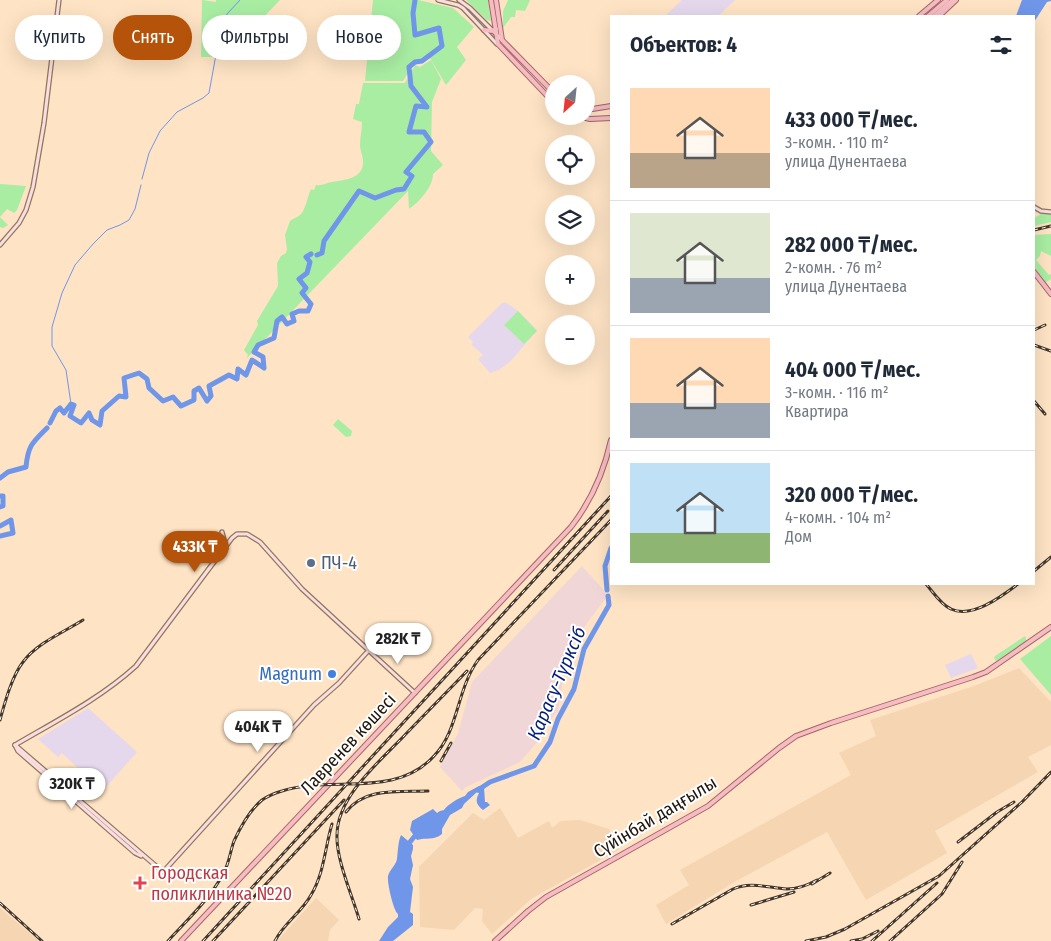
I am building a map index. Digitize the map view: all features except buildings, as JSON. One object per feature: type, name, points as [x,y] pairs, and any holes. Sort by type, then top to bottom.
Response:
[{"type":"main road","points":[[491,0],[498,46],[544,94]]},
{"type":"main road","points":[[496,0],[502,40],[545,85]]},
{"type":"main road","points":[[921,15],[938,0]]},
{"type":"main road","points":[[929,15],[947,0]]},
{"type":"main road","points":[[935,15],[955,0]]},
{"type":"main road","points":[[940,15],[955,0]]},
{"type":"main road","points":[[495,31],[500,25]]},
{"type":"main road","points":[[484,30],[495,31]]},
{"type":"main road","points":[[595,109],[610,106]]},
{"type":"main road","points":[[595,119],[610,118]]},
{"type":"main road","points":[[1035,273],[1051,294]]},
{"type":"main road","name":"Лавренев көшесі","points":[[181,941],[572,527],[599,482],[610,444]]},
{"type":"main road","name":"Сүйінбай даңғылы","points":[[495,941],[546,897],[708,806],[796,736],[986,672],[1051,627]]},
{"type":"street","points":[[0,244],[19,223],[34,187],[59,0]]},
{"type":"street","points":[[438,0],[463,8],[498,46]]},
{"type":"street","points":[[459,0],[495,31],[502,40]]},
{"type":"street","points":[[1035,208],[1051,212]]},
{"type":"street","points":[[222,532],[226,548]]},
{"type":"street","points":[[369,650],[314,705],[163,872],[15,745],[91,699],[136,666],[235,535],[242,534],[247,534],[260,542],[302,589],[369,650],[415,693]]},
{"type":"shaded area","points":[[682,0],[735,0],[719,15],[666,15]]},
{"type":"shaded area","points":[[505,302],[517,310],[537,330],[512,360],[499,370],[490,373],[478,359],[483,355],[471,344],[473,342],[468,337]]},
{"type":"shaded area","points":[[582,566],[608,595],[568,649],[558,711],[542,729],[541,738],[520,762],[466,787],[462,791],[440,767],[458,733],[472,682]]},
{"type":"shaded area","points":[[971,654],[978,668],[951,678],[945,665]]},
{"type":"shaded area","points":[[1019,668],[1051,702],[1051,745],[1028,757],[1038,772],[935,831],[947,853],[866,900],[827,832],[736,881],[666,924],[656,905],[689,885],[680,870],[851,775],[839,753],[876,736],[870,720],[974,686]]},
{"type":"shaded area","points":[[88,708],[137,752],[106,787],[92,781],[62,753],[58,757],[38,739]]},
{"type":"shaded area","points":[[500,808],[518,838],[549,821],[552,828],[561,821],[580,820],[609,829],[620,849],[531,899],[492,934],[482,921],[483,909],[475,908],[454,930],[420,927],[419,867],[473,813],[484,820]]},
{"type":"shaded area","points":[[316,898],[339,920],[330,930],[328,941],[277,941]]},
{"type":"shaded area","points":[[0,908],[39,941],[0,941]]},
{"type":"green space","points":[[202,0],[216,2],[216,0],[280,0],[266,15],[202,15],[201,57]]},
{"type":"green space","points":[[373,0],[418,0],[453,8],[474,27],[457,47],[466,60],[446,85],[430,58],[413,65],[403,81],[365,81],[367,60],[401,60],[401,15],[372,15]]},
{"type":"green space","points":[[466,0],[488,0],[491,21],[487,20]]},
{"type":"green space","points":[[508,0],[530,0],[525,11],[516,10],[515,17],[511,17],[503,28],[503,11]]},
{"type":"green space","points":[[431,60],[441,79],[432,102],[431,151],[443,165],[433,174],[431,184],[417,202],[409,209],[408,191],[246,359],[248,355],[244,350],[258,325],[257,321],[278,286],[277,263],[281,256],[286,253],[285,235],[290,221],[302,213],[311,189],[314,190],[316,185],[353,178],[360,172],[363,159],[360,149],[362,122],[353,119],[356,104],[359,104],[363,83],[405,83],[415,65],[420,67]]},
{"type":"green space","points":[[0,184],[26,186],[17,210],[14,213],[7,209],[0,217]]},
{"type":"green space","points":[[1051,213],[1051,222],[1035,226],[1035,217],[1041,214]]},
{"type":"green space","points":[[0,217],[8,225],[3,228],[0,227]]},
{"type":"green space","points":[[1051,234],[1051,256],[1041,251],[1040,256],[1036,260],[1049,275],[1051,274],[1051,279],[1045,283],[1035,268],[1035,235]]},
{"type":"green space","points":[[518,311],[537,331],[524,344],[504,325]]},
{"type":"green space","points":[[338,419],[352,431],[351,436],[346,437],[333,425]]},
{"type":"green space","points":[[1025,636],[1027,642],[996,661],[995,656]]},
{"type":"green space","points":[[1051,636],[1051,695],[1020,659]]},
{"type":"water","points":[[1022,0],[1051,0],[1047,2],[1035,20],[1035,15],[1016,15]]},
{"type":"water","points":[[479,786],[484,787],[485,802],[490,805],[483,810],[481,808],[477,802],[479,793],[477,792],[462,808],[450,815],[442,829],[442,834],[436,837],[417,840],[410,830],[412,821],[433,809],[437,813],[444,810]]},
{"type":"water","points":[[401,835],[413,845],[411,856],[413,865],[410,879],[413,887],[410,912],[413,914],[413,925],[393,941],[379,941],[388,927],[398,917],[388,884],[388,876],[396,861]]},
{"type":"waterway","points":[[142,179],[149,153],[160,131],[177,112],[209,93],[217,49],[227,14],[240,0]]},
{"type":"waterway","points":[[317,255],[322,253],[324,241],[359,191],[375,198],[404,189],[412,176],[406,172],[431,142],[424,132],[409,132],[416,106],[427,107],[411,86],[409,67],[415,62],[422,61],[442,46],[439,28],[415,35],[413,13],[415,0]]},
{"type":"waterway","points":[[71,404],[66,370],[52,346],[52,327],[62,293],[75,265],[93,244],[107,230],[129,220],[135,209],[141,185]]},
{"type":"waterway","points":[[50,423],[56,411],[60,408],[64,413],[71,404],[74,405],[70,416],[81,423],[89,413],[92,420],[100,425],[102,411],[119,396],[126,397],[124,378],[139,373],[147,379],[149,388],[163,401],[173,397],[181,406],[194,400],[194,391],[199,388],[207,401],[211,396],[209,386],[229,375],[237,379],[238,369],[246,375],[252,360],[264,368],[263,357],[254,352],[258,345],[274,338],[277,321],[282,317],[287,324],[294,321],[292,314],[299,311],[308,311],[311,304],[302,293],[306,288],[299,279],[307,273],[310,262],[306,257],[311,254]]},
{"type":"waterway","points":[[0,478],[8,472],[26,467],[32,444],[47,428]]},
{"type":"waterway","points":[[0,496],[3,496],[3,506],[0,507]]},
{"type":"waterway","points":[[0,526],[11,520],[13,533],[0,536]]},
{"type":"waterway","name":"Қарасу-Түрксіб","points":[[607,590],[605,566],[610,551]]},
{"type":"waterway","name":"Қарасу-Түрксіб","points":[[478,790],[490,782],[534,766],[550,742],[558,719],[574,689],[584,649],[609,605],[608,596]]},
{"type":"waterway","name":"Қарасу-Түрксіб","points":[[406,847],[418,832]]},
{"type":"railway","points":[[1035,230],[1051,226]]},
{"type":"railway","points":[[1035,330],[1045,325]]},
{"type":"railway","points":[[1035,345],[1051,351]]},
{"type":"railway","points":[[1035,402],[1045,414]]},
{"type":"railway","points":[[203,941],[610,497]]},
{"type":"railway","points":[[554,570],[608,511]]},
{"type":"railway","points":[[168,941],[212,892],[227,866],[239,831],[249,814],[262,800],[279,792],[301,787],[382,782],[401,777],[418,769],[434,756],[448,734],[465,684],[478,660],[610,521]]},
{"type":"railway","points":[[1035,570],[1051,557]]},
{"type":"railway","points":[[927,585],[944,605],[959,611],[968,611],[986,605],[1017,585]]},
{"type":"railway","points":[[0,720],[12,682],[23,662],[43,644],[83,620]]},
{"type":"railway","points":[[359,919],[337,845],[339,821],[344,807],[361,781],[467,671]]},
{"type":"railway","points":[[441,761],[451,743]]},
{"type":"railway","points":[[806,941],[826,937],[845,929],[939,876],[1022,802],[1051,772]]},
{"type":"railway","points":[[346,812],[363,798],[373,795],[394,791],[428,791]]},
{"type":"railway","points":[[213,941],[344,800]]},
{"type":"railway","points":[[958,842],[997,812],[1014,802]]},
{"type":"railway","points":[[275,941],[303,907],[315,887],[322,869],[332,824]]},
{"type":"railway","points":[[890,941],[942,894],[962,862]]},
{"type":"railway","points":[[812,884],[830,873]]},
{"type":"railway","points":[[672,924],[733,889],[746,885],[791,889],[817,880]]},
{"type":"railway","points":[[872,941],[937,883]]},
{"type":"railway","points":[[751,905],[794,892]]},
{"type":"railway","points":[[0,903],[42,941]]},
{"type":"railway","points":[[851,941],[862,939],[878,931]]},
{"type":"place","name":"ПЧ-4","points":[[311,563]]},
{"type":"place","name":"Magnum","points":[[332,674]]},
{"type":"place","name":"Городская поликлиника №20","points":[[140,883]]}]
